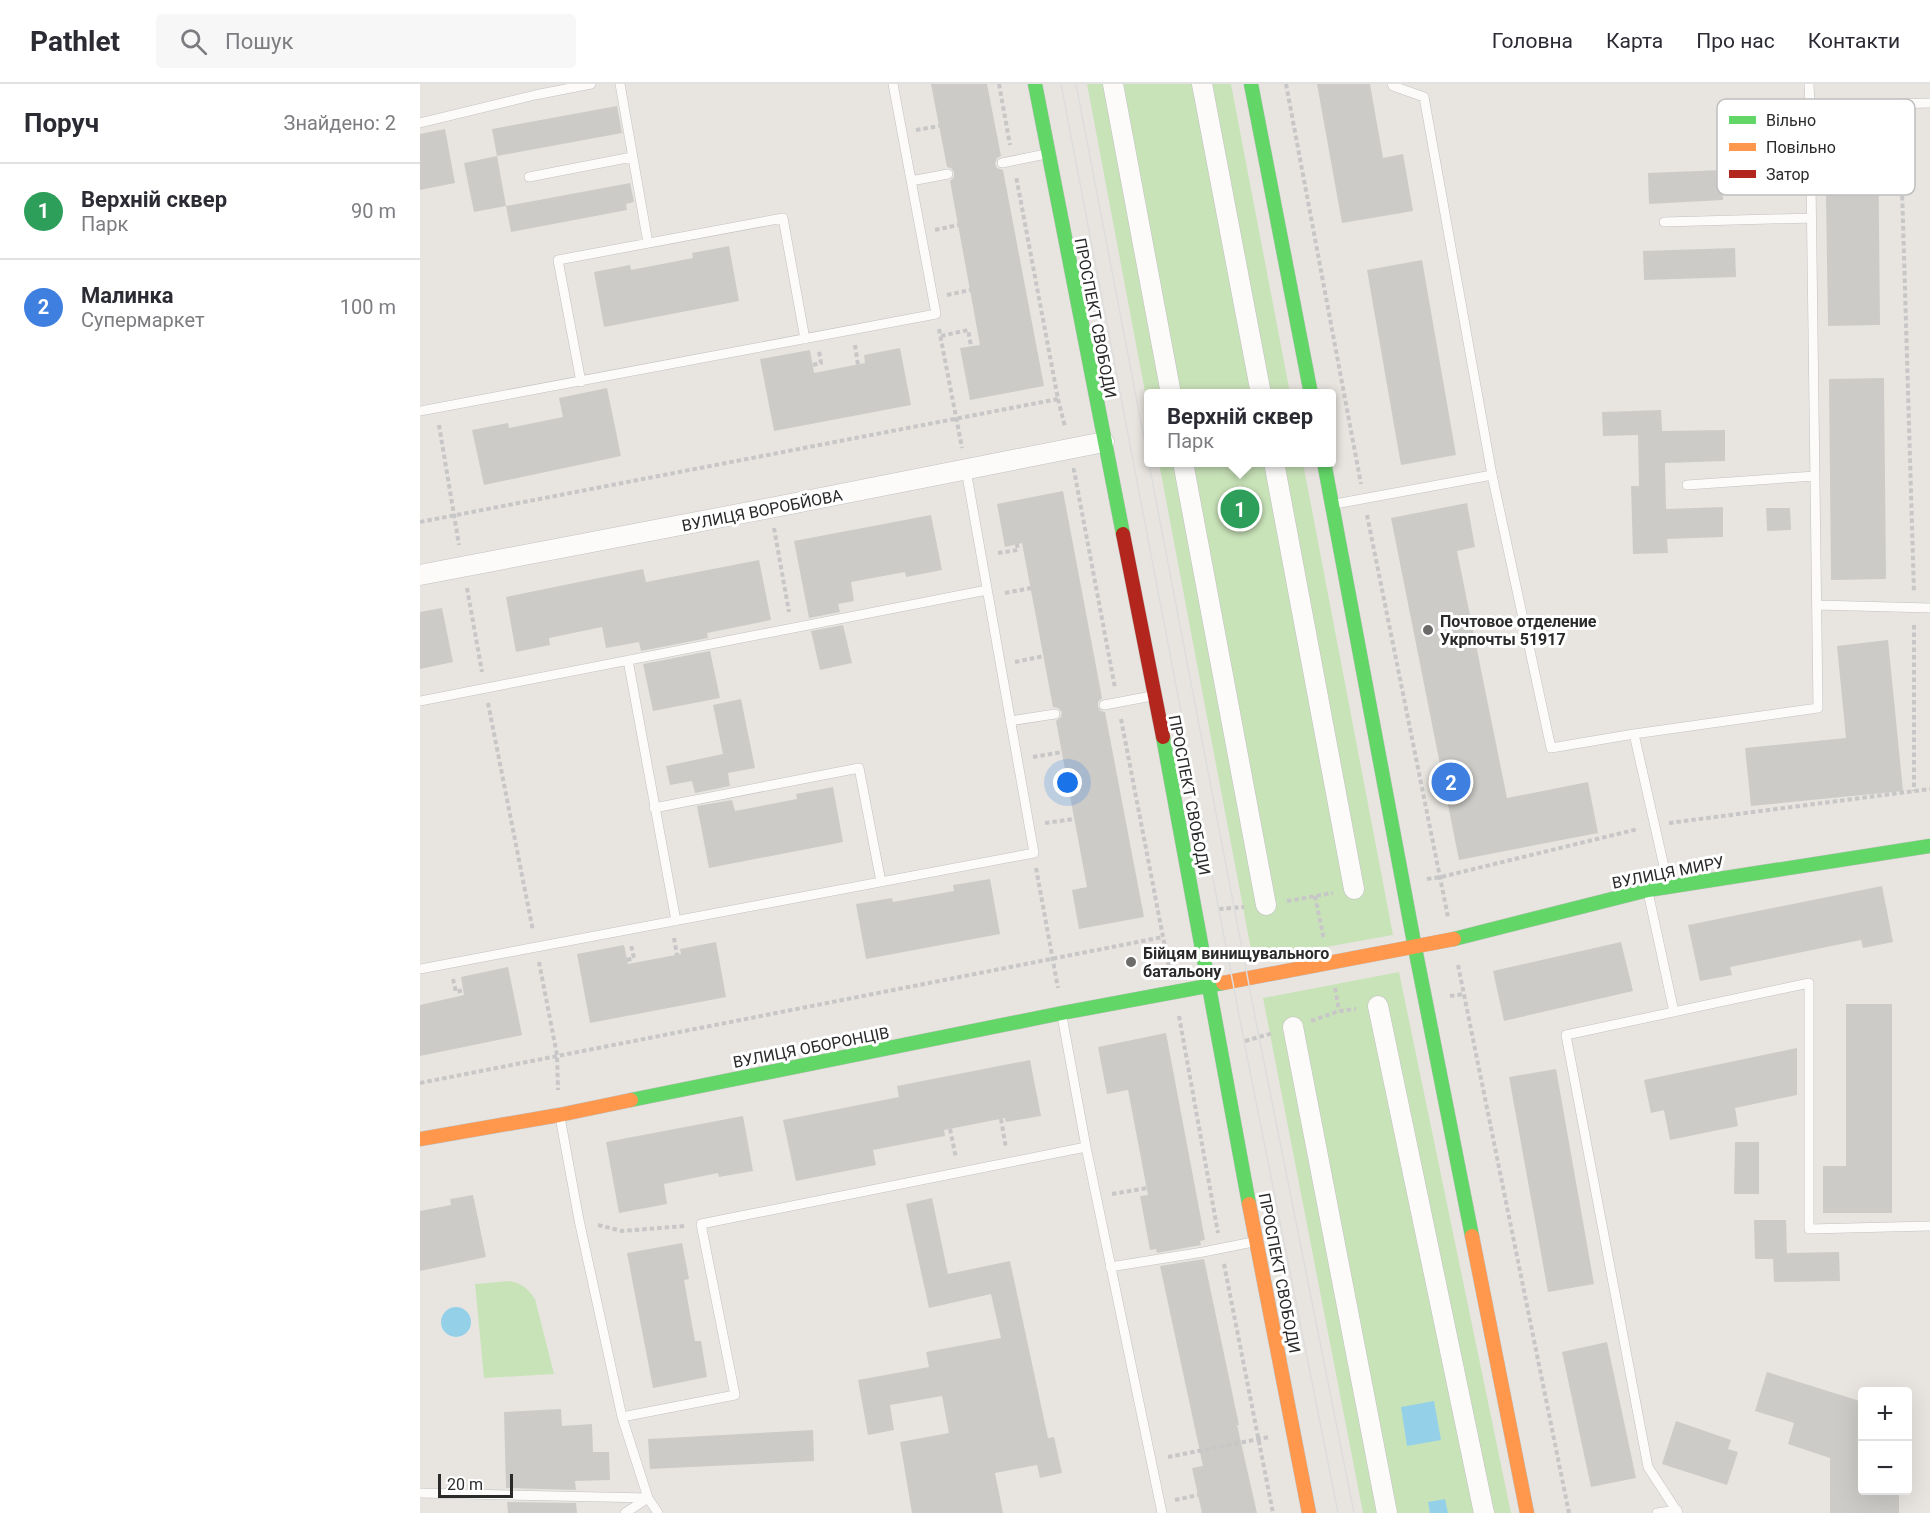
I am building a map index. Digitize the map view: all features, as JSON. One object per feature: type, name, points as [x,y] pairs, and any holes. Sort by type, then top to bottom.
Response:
[{"type":"main road","name":"ПРОСПЕКТ СВОБОДИ","points":[[1035,84],[1155,696],[1309,1513]]},
{"type":"main road","points":[[1251,84],[1310,389]]},
{"type":"main road","points":[[1325,467],[1402,881],[1527,1513]]},
{"type":"main road","name":"ВУЛИЦЯ МИРУ","points":[[1209,987],[1452,940],[1668,886],[1930,846]]},
{"type":"main road","name":"ВУЛИЦЯ ОБОРОНЦІВ","points":[[420,1138],[559,1114],[1062,1013],[1209,987]]},
{"type":"street","points":[[1113,84],[1170,389]]},
{"type":"street","points":[[1202,84],[1260,389]]},
{"type":"street","name":"ВУЛИЦЯ ВОРОБЙОВА","points":[[420,575],[1104,442]]},
{"type":"street","points":[[1184,467],[1266,905]]},
{"type":"street","points":[[1275,467],[1354,889]]},
{"type":"street","points":[[1378,1006],[1484,1513]]},
{"type":"street","points":[[1293,1027],[1387,1513]]},
{"type":"lane","points":[[420,123],[591,84]]},
{"type":"lane","points":[[620,84],[648,243]]},
{"type":"lane","points":[[420,411],[436,410],[936,314],[893,84]]},
{"type":"lane","points":[[1392,84],[1424,97],[1492,475],[1551,748],[1818,708],[1811,195]]},
{"type":"lane","points":[[1809,84],[1810,99]]},
{"type":"lane","points":[[1915,103],[1930,103]]},
{"type":"lane","points":[[1002,164],[1048,154]]},
{"type":"lane","points":[[529,177],[632,157]]},
{"type":"lane","points":[[911,181],[948,174]]},
{"type":"lane","points":[[581,382],[558,260],[783,218],[805,339]]},
{"type":"lane","points":[[1664,222],[1811,218]]},
{"type":"lane","points":[[420,969],[1034,853],[966,470]]},
{"type":"lane","points":[[1332,504],[1492,475]]},
{"type":"lane","points":[[1687,484],[1815,476]]},
{"type":"lane","points":[[420,701],[792,628],[988,593]]},
{"type":"lane","points":[[1817,605],[1930,608]]},
{"type":"lane","points":[[628,660],[676,921]]},
{"type":"lane","points":[[1104,705],[1155,696]]},
{"type":"lane","points":[[1010,721],[1055,714]]},
{"type":"lane","points":[[1634,734],[1668,886]]},
{"type":"lane","points":[[654,808],[859,768],[881,882]]},
{"type":"lane","points":[[1648,890],[1674,1012]]},
{"type":"lane","points":[[1657,1513],[1677,1511],[1648,1467],[1566,1035],[1809,983],[1809,1229],[1930,1226]]},
{"type":"lane","points":[[1062,1013],[1086,1147],[1162,1513]]},
{"type":"lane","points":[[559,1114],[579,1220],[622,1417],[648,1498],[658,1513]]},
{"type":"lane","points":[[622,1417],[735,1395],[701,1224],[1086,1147]]},
{"type":"lane","points":[[1110,1267],[1256,1241]]},
{"type":"lane","points":[[420,1493],[648,1498]]},
{"type":"lane","points":[[626,1513],[648,1498]]},
{"type":"path","points":[[420,522],[1059,399],[999,84]]},
{"type":"path","points":[[1286,84],[1364,498],[1569,1513]]},
{"type":"path","points":[[1902,195],[1914,607],[1914,791]]},
{"type":"path","points":[[936,314],[966,470]]},
{"type":"path","points":[[940,336],[968,330],[971,346]]},
{"type":"path","points":[[436,410],[485,688],[557,1055],[559,1114]]},
{"type":"path","points":[[770,508],[792,628]]},
{"type":"path","points":[[981,556],[1018,550],[1017,544]]},
{"type":"path","points":[[988,593],[1031,588]]},
{"type":"path","points":[[1000,665],[1044,657]]},
{"type":"path","points":[[1017,760],[1062,752]]},
{"type":"path","points":[[1402,881],[1441,877],[1655,824],[1930,789]]},
{"type":"path","points":[[1029,826],[1074,819]]},
{"type":"path","points":[[1034,853],[1062,1013]]},
{"type":"path","points":[[1159,914],[1266,905],[1354,889]]},
{"type":"path","points":[[420,1083],[1162,937],[1186,1050],[1221,1248],[1273,1513]]},
{"type":"path","points":[[1426,1001],[1464,994]]},
{"type":"path","points":[[1221,1047],[1340,1011],[1378,1006]]},
{"type":"path","points":[[1000,1119],[1009,1163]]},
{"type":"path","points":[[950,1129],[958,1173]]},
{"type":"path","points":[[1096,1197],[1147,1188]]},
{"type":"path","points":[[579,1220],[622,1231],[701,1224]]},
{"type":"path","points":[[1152,1460],[1294,1432]]},
{"type":"green space","points":[[1087,84],[1231,84],[1289,389],[1144,389]]},
{"type":"green space","points":[[1160,467],[1304,467],[1393,935],[1253,960]]},
{"type":"green space","points":[[1399,972],[1511,1513],[1363,1513],[1263,998]]},
{"type":"green space","points":[[510,1281],[524,1287],[535,1299],[554,1374],[484,1378],[475,1284]]},
{"type":"water","points":[[456,1307],[467,1311],[471,1322],[467,1333],[456,1337],[445,1333],[441,1322],[445,1311]]},
{"type":"water","points":[[1434,1401],[1441,1440],[1407,1446],[1401,1407]]},
{"type":"water","points":[[1445,1499],[1448,1513],[1430,1513],[1428,1502]]},
{"type":"building","points":[[931,84],[987,84],[1001,156],[997,158],[995,164],[997,168],[1003,170],[1044,386],[970,400],[960,348],[980,345],[950,181],[954,177],[954,172],[947,167]]},
{"type":"building","points":[[1317,84],[1370,84],[1383,158],[1403,154],[1413,211],[1342,223]]},
{"type":"building","points":[[617,106],[622,133],[497,156],[492,129]]},
{"type":"building","points":[[445,129],[455,183],[420,190],[420,134]]},
{"type":"building","points":[[497,156],[506,206],[474,212],[464,163]]},
{"type":"building","points":[[1717,170],[1717,195],[1723,195],[1723,200],[1649,204],[1648,173]]},
{"type":"building","points":[[630,183],[634,202],[626,204],[627,210],[511,232],[506,206]]},
{"type":"building","points":[[1826,195],[1879,195],[1880,325],[1828,326]]},
{"type":"building","points":[[729,246],[739,301],[604,327],[594,272],[630,265],[631,270],[693,258],[692,253]]},
{"type":"building","points":[[1735,248],[1736,277],[1644,280],[1643,251]]},
{"type":"building","points":[[1422,260],[1456,455],[1401,465],[1367,270]]},
{"type":"building","points":[[900,348],[911,405],[774,431],[760,359],[810,350],[814,373],[865,363],[864,355]]},
{"type":"building","points":[[1884,378],[1886,579],[1831,580],[1829,379]]},
{"type":"building","points":[[607,388],[621,456],[484,485],[472,430],[508,423],[509,428],[563,417],[559,398]]},
{"type":"building","points":[[1661,410],[1662,431],[1725,430],[1725,461],[1665,463],[1666,509],[1723,507],[1723,537],[1667,539],[1668,553],[1633,554],[1631,486],[1639,486],[1638,435],[1603,436],[1602,412]]},
{"type":"building","points":[[1063,491],[1102,698],[1098,702],[1098,707],[1105,712],[1144,917],[1079,929],[1072,890],[1087,887],[1056,721],[1061,717],[1062,712],[1053,707],[1022,543],[1005,547],[997,504]]},
{"type":"building","points":[[1467,503],[1475,547],[1457,551],[1507,798],[1588,782],[1598,833],[1459,860],[1391,518]]},
{"type":"building","points":[[1766,508],[1790,508],[1791,530],[1767,531]]},
{"type":"building","points":[[931,515],[942,570],[906,577],[905,572],[851,582],[854,601],[838,604],[840,612],[809,618],[794,541]]},
{"type":"building","points":[[759,560],[771,620],[707,633],[708,638],[641,651],[639,642],[606,648],[602,627],[549,638],[550,645],[516,652],[506,597],[643,569],[646,582]]},
{"type":"building","points":[[442,608],[453,662],[420,669],[420,612]]},
{"type":"building","points":[[843,625],[852,663],[820,670],[811,631]]},
{"type":"building","points":[[1888,640],[1903,791],[1751,806],[1745,748],[1846,738],[1837,646]]},
{"type":"building","points":[[710,651],[720,698],[653,711],[643,664]]},
{"type":"building","points":[[741,699],[755,768],[728,773],[730,786],[695,793],[692,781],[670,785],[666,766],[723,754],[713,705]]},
{"type":"building","points":[[833,787],[843,842],[709,868],[697,806],[732,800],[735,811],[797,799],[796,794]]},
{"type":"building","points":[[990,879],[1000,934],[866,959],[856,904],[892,898],[893,902],[954,891],[953,885]]},
{"type":"building","points":[[1882,886],[1893,942],[1863,948],[1861,940],[1730,967],[1732,975],[1700,981],[1688,925]]},
{"type":"building","points":[[716,942],[726,997],[590,1023],[577,954],[624,945],[628,964],[681,954],[680,949]]},
{"type":"building","points":[[1621,942],[1633,991],[1504,1021],[1493,971]]},
{"type":"building","points":[[508,967],[522,1035],[420,1056],[420,1005],[464,995],[461,977]]},
{"type":"building","points":[[1846,1004],[1892,1004],[1892,1213],[1823,1213],[1823,1166],[1846,1166]]},
{"type":"building","points":[[1166,1033],[1205,1240],[1200,1241],[1201,1245],[1157,1253],[1156,1249],[1150,1250],[1140,1196],[1148,1195],[1128,1090],[1107,1094],[1098,1047]]},
{"type":"building","points":[[1797,1048],[1797,1095],[1735,1108],[1738,1126],[1670,1140],[1664,1110],[1651,1113],[1644,1080]]},
{"type":"building","points":[[1030,1060],[1041,1116],[1006,1122],[1005,1118],[944,1130],[945,1136],[873,1150],[876,1165],[796,1181],[783,1120],[899,1097],[897,1086]]},
{"type":"building","points":[[1556,1069],[1594,1284],[1548,1292],[1509,1077]]},
{"type":"building","points":[[743,1116],[753,1171],[719,1177],[718,1173],[664,1184],[667,1204],[619,1213],[606,1142]]},
{"type":"building","points":[[1735,1142],[1759,1142],[1759,1194],[1734,1194]]},
{"type":"building","points":[[473,1195],[486,1257],[420,1271],[420,1211],[451,1205],[450,1199]]},
{"type":"building","points":[[932,1198],[948,1274],[1010,1261],[1048,1438],[1054,1437],[1062,1473],[1040,1478],[1037,1465],[995,1473],[1003,1513],[912,1513],[900,1442],[949,1433],[942,1396],[890,1405],[894,1430],[868,1435],[858,1380],[929,1367],[926,1352],[1001,1338],[991,1294],[929,1308],[906,1204]]},
{"type":"building","points":[[1754,1220],[1786,1220],[1787,1253],[1839,1252],[1840,1281],[1774,1282],[1773,1259],[1755,1259]]},
{"type":"building","points":[[682,1243],[689,1279],[684,1280],[695,1341],[701,1341],[707,1377],[653,1388],[627,1253]]},
{"type":"building","points":[[1204,1259],[1257,1513],[1202,1513],[1192,1468],[1203,1466],[1160,1266]]},
{"type":"building","points":[[1607,1342],[1636,1478],[1591,1487],[1562,1352]]},
{"type":"building","points":[[1767,1372],[1858,1400],[1858,1495],[1899,1495],[1899,1513],[1830,1513],[1830,1458],[1788,1444],[1794,1423],[1755,1411]]},
{"type":"building","points":[[561,1409],[562,1426],[592,1424],[593,1452],[609,1452],[610,1480],[575,1481],[576,1490],[506,1488],[504,1412]]},
{"type":"building","points":[[1676,1421],[1731,1440],[1728,1449],[1738,1452],[1727,1485],[1662,1464]]},
{"type":"building","points":[[813,1430],[814,1461],[650,1469],[648,1439]]},
{"type":"building","points":[[507,1502],[576,1503],[577,1513],[508,1513]]},
{"type":"tram line","points":[[1061,84],[1244,1041],[1338,1513]]},
{"type":"tram line","points":[[1076,84],[1144,438]]},
{"type":"tram line","points":[[1150,467],[1259,1037],[1354,1513]]},
{"type":"traffic: fast","points":[[1035,84],[1123,534]]},
{"type":"traffic: fast","points":[[1251,84],[1310,389]]},
{"type":"traffic: fast","points":[[1325,467],[1415,948],[1472,1236]]},
{"type":"traffic: fast","points":[[1163,737],[1249,1204]]},
{"type":"traffic: fast","points":[[1454,939],[1648,890],[1930,846]]},
{"type":"traffic: fast","points":[[631,1100],[1223,983]]},
{"type":"traffic: slow","points":[[1223,983],[1454,939]]},
{"type":"traffic: slow","points":[[420,1139],[631,1100]]},
{"type":"traffic: slow","points":[[1249,1204],[1309,1513]]},
{"type":"traffic: slow","points":[[1472,1236],[1527,1513]]},
{"type":"traffic: jam","points":[[1123,534],[1163,737]]},
{"type":"place","name":"Верхній сквер","points":[[1240,509]]},
{"type":"place","name":"Почтовое отделение Укрпочты 51917","points":[[1428,630]]},
{"type":"place","name":"Малинка","points":[[1451,782]]},
{"type":"place","name":"Бійцям винищувального батальону","points":[[1131,962]]}]
